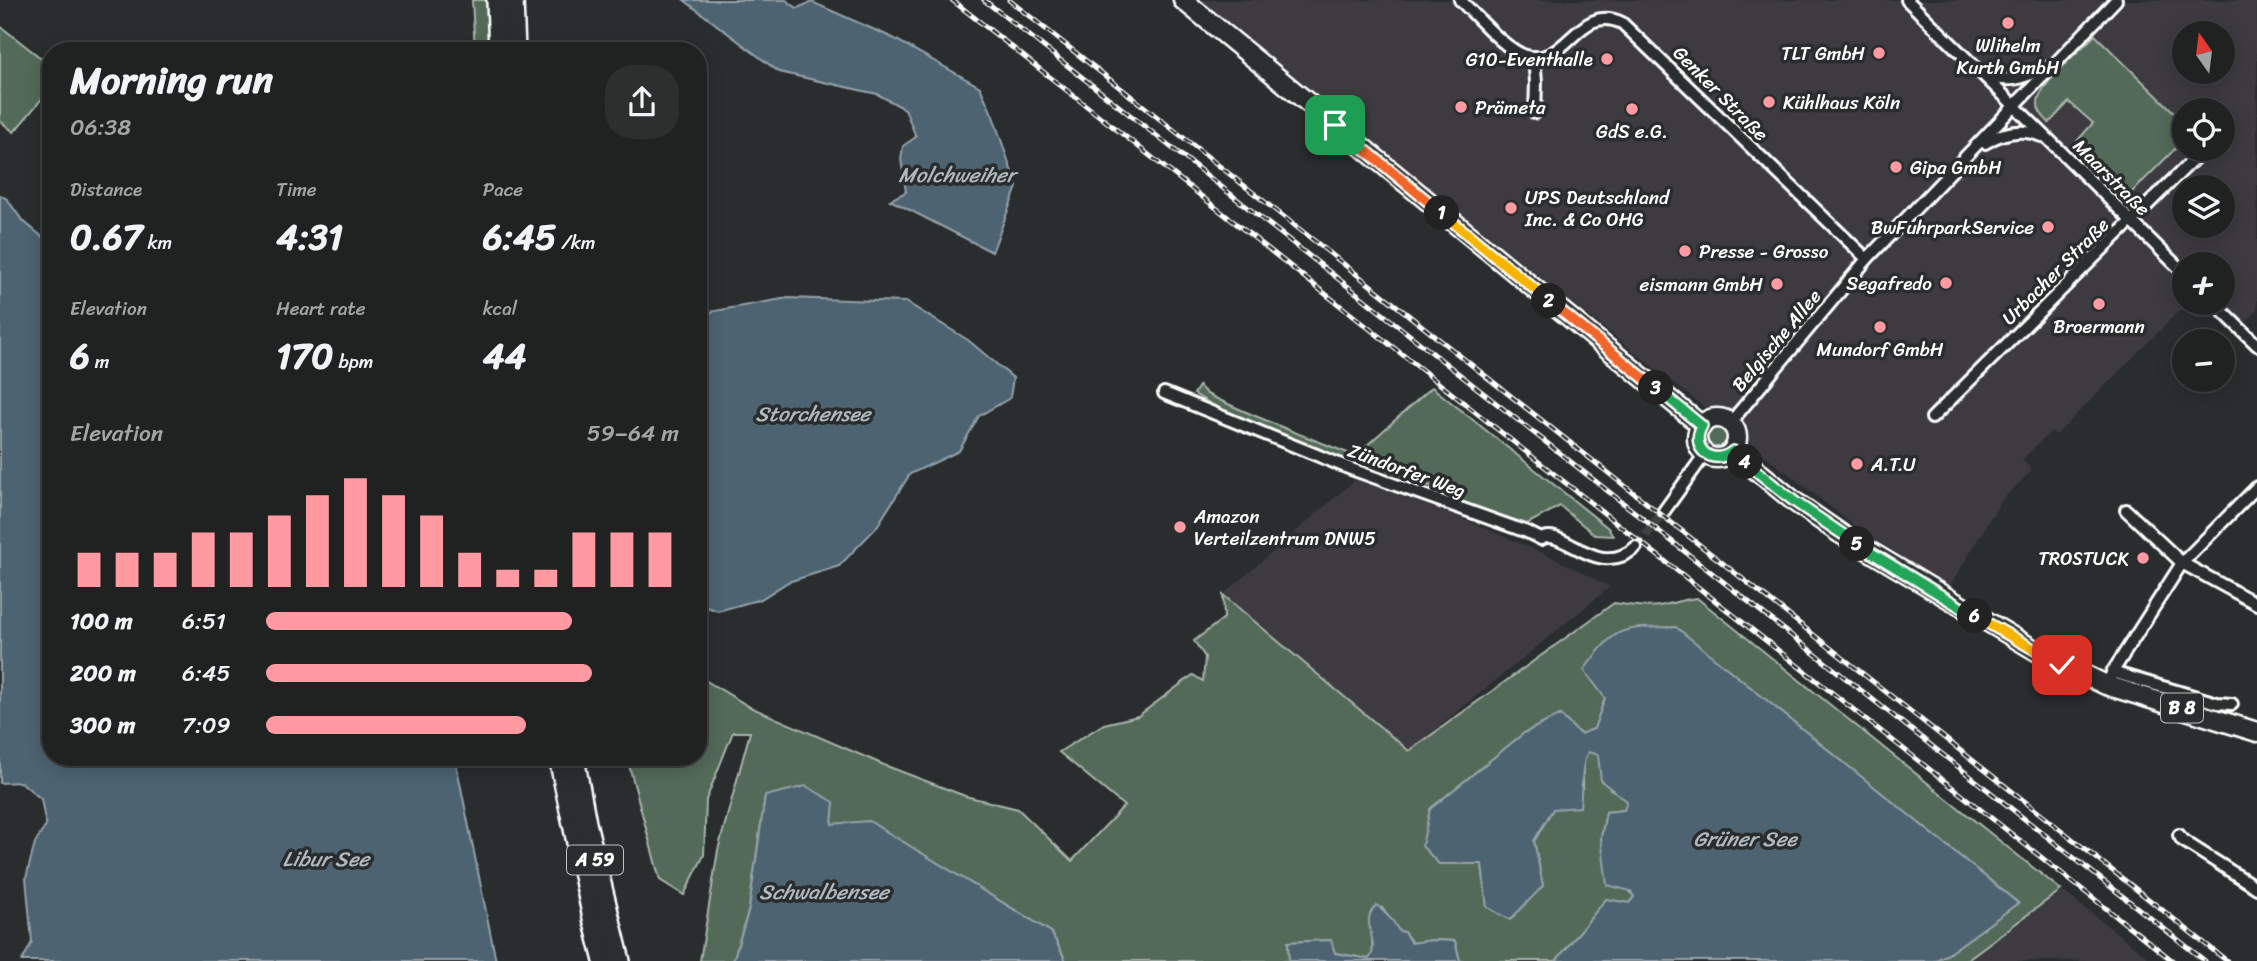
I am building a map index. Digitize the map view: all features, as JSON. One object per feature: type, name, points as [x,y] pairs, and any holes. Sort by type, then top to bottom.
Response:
[{"type":"highway","points":[[498,0],[499,42]]},
{"type":"highway","points":[[513,0],[515,42]]},
{"type":"highway","name":"A 59","points":[[561,766],[604,961]]},
{"type":"highway","name":"A 59","points":[[575,766],[586,823],[620,961]]},
{"type":"main road","points":[[1183,0],[1702,426]]},
{"type":"main road","points":[[1712,419],[1730,423],[1737,440],[1733,451],[1716,458],[1705,454],[1698,443],[1702,426],[1712,419]]},
{"type":"main road","name":"B 8","points":[[1733,451],[1795,502],[1867,550],[2043,655],[2257,732]]},
{"type":"street","points":[[1460,0],[1507,45],[1523,55],[1534,57],[1535,113]]},
{"type":"street","name":"Maarstraße","points":[[1907,0],[2172,261]]},
{"type":"street","name":"Belgische Allee","points":[[1730,423],[1867,259],[2116,0]]},
{"type":"street","name":"Genker Straße","points":[[1534,57],[1557,51],[1590,22],[1607,18],[1622,23],[1867,259]]},
{"type":"street","name":"Belgische Allee","points":[[1982,73],[1994,78],[2012,80],[2050,66]]},
{"type":"street","points":[[1968,153],[1990,139],[2013,131],[2028,131],[2048,139]]},
{"type":"street","name":"Urbacher Straße","points":[[1932,418],[2192,161]]},
{"type":"street","points":[[2226,315],[2257,345]]},
{"type":"street","name":"Zündorfer Weg","points":[[1164,393],[1351,469],[1541,539],[1550,535],[1580,551],[1610,558],[1628,554],[1636,547]]},
{"type":"street","points":[[1664,511],[1705,454]]},
{"type":"street","points":[[2232,704],[2217,703],[2109,678],[2182,563],[2257,487]]},
{"type":"street","points":[[2126,510],[2182,563],[2257,604]]},
{"type":"street","points":[[2179,835],[2182,840],[2257,888]]},
{"type":"shaded area","points":[[1198,0],[2257,0],[2257,311],[2235,332],[2235,329],[2228,329],[2213,315],[2235,315],[2235,252],[2172,252],[2172,315],[2175,315],[2056,435],[2051,431],[2022,460],[2032,470],[2000,502],[1949,588],[1852,524],[1566,298]]},
{"type":"shaded area","points":[[1355,480],[1456,516],[1554,558],[1610,587],[1409,751],[1223,595]]},
{"type":"shaded area","points":[[2061,890],[2153,961],[1965,961]]},
{"type":"green space","points":[[472,0],[486,0],[488,42],[474,42]]},
{"type":"green space","points":[[0,26],[42,59],[42,99],[14,132],[0,121]]},
{"type":"green space","points":[[2095,35],[2172,110],[2172,152],[2124,200],[2072,147],[2093,123],[2069,102],[2049,123],[2041,114],[2038,106],[2040,95]]},
{"type":"green space","points":[[1199,386],[1207,394],[1243,411],[1355,456],[1432,387],[1608,528],[1613,536],[1595,535],[1560,506],[1527,524],[1467,504],[1448,493],[1360,459],[1348,460],[1218,408],[1194,394]]},
{"type":"green space","points":[[1717,425],[1726,429],[1730,438],[1726,447],[1717,451],[1708,447],[1704,438],[1708,429]]},
{"type":"green space","points":[[1223,595],[1409,751],[1614,603],[1652,607],[1697,598],[2061,890],[1965,961],[1934,961],[1948,954],[2018,903],[1752,689],[1605,698],[1594,729],[1580,734],[1560,715],[1524,733],[1430,809],[1439,864],[1482,864],[1487,907],[1543,886],[1534,841],[1553,809],[1583,787],[1583,759],[1588,752],[1598,754],[1610,789],[1627,801],[1625,810],[1606,812],[1601,838],[1605,857],[1634,897],[1629,903],[1606,899],[1556,961],[1460,961],[1455,941],[1412,943],[1382,908],[1372,939],[1373,955],[1369,959],[1335,953],[1330,940],[1288,942],[1289,961],[1066,961],[1051,932],[869,822],[832,824],[765,796],[749,909],[733,961],[700,961],[718,850],[750,732],[733,732],[706,800],[704,855],[684,895],[660,880],[629,766],[707,766],[707,681],[750,707],[884,765],[965,796],[1018,809],[1072,861],[1124,806],[1059,752],[1104,724],[1138,716],[1193,675],[1203,681],[1205,657],[1194,641],[1224,618]]},
{"type":"water","name":"Molchweiher","points":[[684,0],[786,0],[797,8],[812,2],[893,38],[980,87],[993,116],[1017,187],[992,252],[890,200],[906,192],[901,159],[903,146],[916,137],[905,109],[877,94],[779,72]]},
{"type":"water","name":"Libur See","points":[[0,195],[7,199],[22,220],[42,237],[42,766],[457,766],[496,961],[22,961],[32,942],[26,878],[35,843],[46,825],[41,799],[21,782],[0,783]]},
{"type":"water","name":"Storchensee","points":[[788,298],[906,302],[968,340],[1013,378],[1010,398],[979,416],[959,451],[910,474],[876,528],[839,566],[788,582],[761,599],[718,611],[707,607],[707,312]]},
{"type":"water","name":"Grüner See","points":[[1676,627],[2018,903],[1948,954],[1934,961],[1556,961],[1606,899],[1629,903],[1634,897],[1631,891],[1607,885],[1601,838],[1606,812],[1624,810],[1627,801],[1601,781],[1598,755],[1588,752],[1583,770],[1580,807],[1553,809],[1534,841],[1543,886],[1510,920],[1487,907],[1482,864],[1439,864],[1422,846],[1430,809],[1524,733],[1560,715],[1580,734],[1594,729],[1605,698],[1584,670],[1595,655],[1613,636],[1622,632],[1631,629]]},
{"type":"water","name":"Schwalbensee","points":[[806,786],[834,802],[832,824],[869,821],[1051,932],[1066,961],[733,961],[749,909],[765,796]]},
{"type":"water","points":[[1377,905],[1399,931],[1404,932],[1411,943],[1455,941],[1460,961],[1289,961],[1288,942],[1331,940],[1335,953],[1369,959],[1373,946],[1369,918]]},
{"type":"tunnel","points":[[1636,547],[1664,511]]},
{"type":"railway","points":[[952,0],[2173,961]]},
{"type":"railway","points":[[984,0],[2205,961]]},
{"type":"railway","points":[[1009,0],[2227,961]]},
{"type":"place","name":"Wlihelm Kurth GmbH","points":[[2008,23]]},
{"type":"place","name":"TLT GmbH","points":[[1879,53]]},
{"type":"place","name":"G10-Eventhalle","points":[[1607,59]]},
{"type":"place","name":"Kühlhaus Köln","points":[[1769,102]]},
{"type":"place","name":"Prämeta","points":[[1461,107]]},
{"type":"place","name":"GdS e.G.","points":[[1632,109]]},
{"type":"place","name":"Gipa GmbH","points":[[1896,167]]},
{"type":"place","name":"UPS Deutschland Inc. & Co OHG","points":[[1511,208]]},
{"type":"place","name":"BwFuhrparkService","points":[[2048,227]]},
{"type":"place","name":"Presse - Grosso","points":[[1685,251]]},
{"type":"place","name":"Segafredo","points":[[1946,283]]},
{"type":"place","name":"eismann GmbH","points":[[1777,284]]},
{"type":"place","name":"Broermann","points":[[2099,304]]},
{"type":"place","name":"Mundorf GmbH","points":[[1880,327]]},
{"type":"place","name":"A.T.U","points":[[1857,464]]},
{"type":"place","name":"Amazon Verteilzentrum DNW5","points":[[1180,527]]},
{"type":"place","name":"TROSTUCK","points":[[2143,558]]},
{"type":"route","points":[[1335,125],[1702,426],[1698,443],[1705,454],[1722,458],[1733,451],[1795,502],[1841,534],[2024,645],[2062,665]]}]
